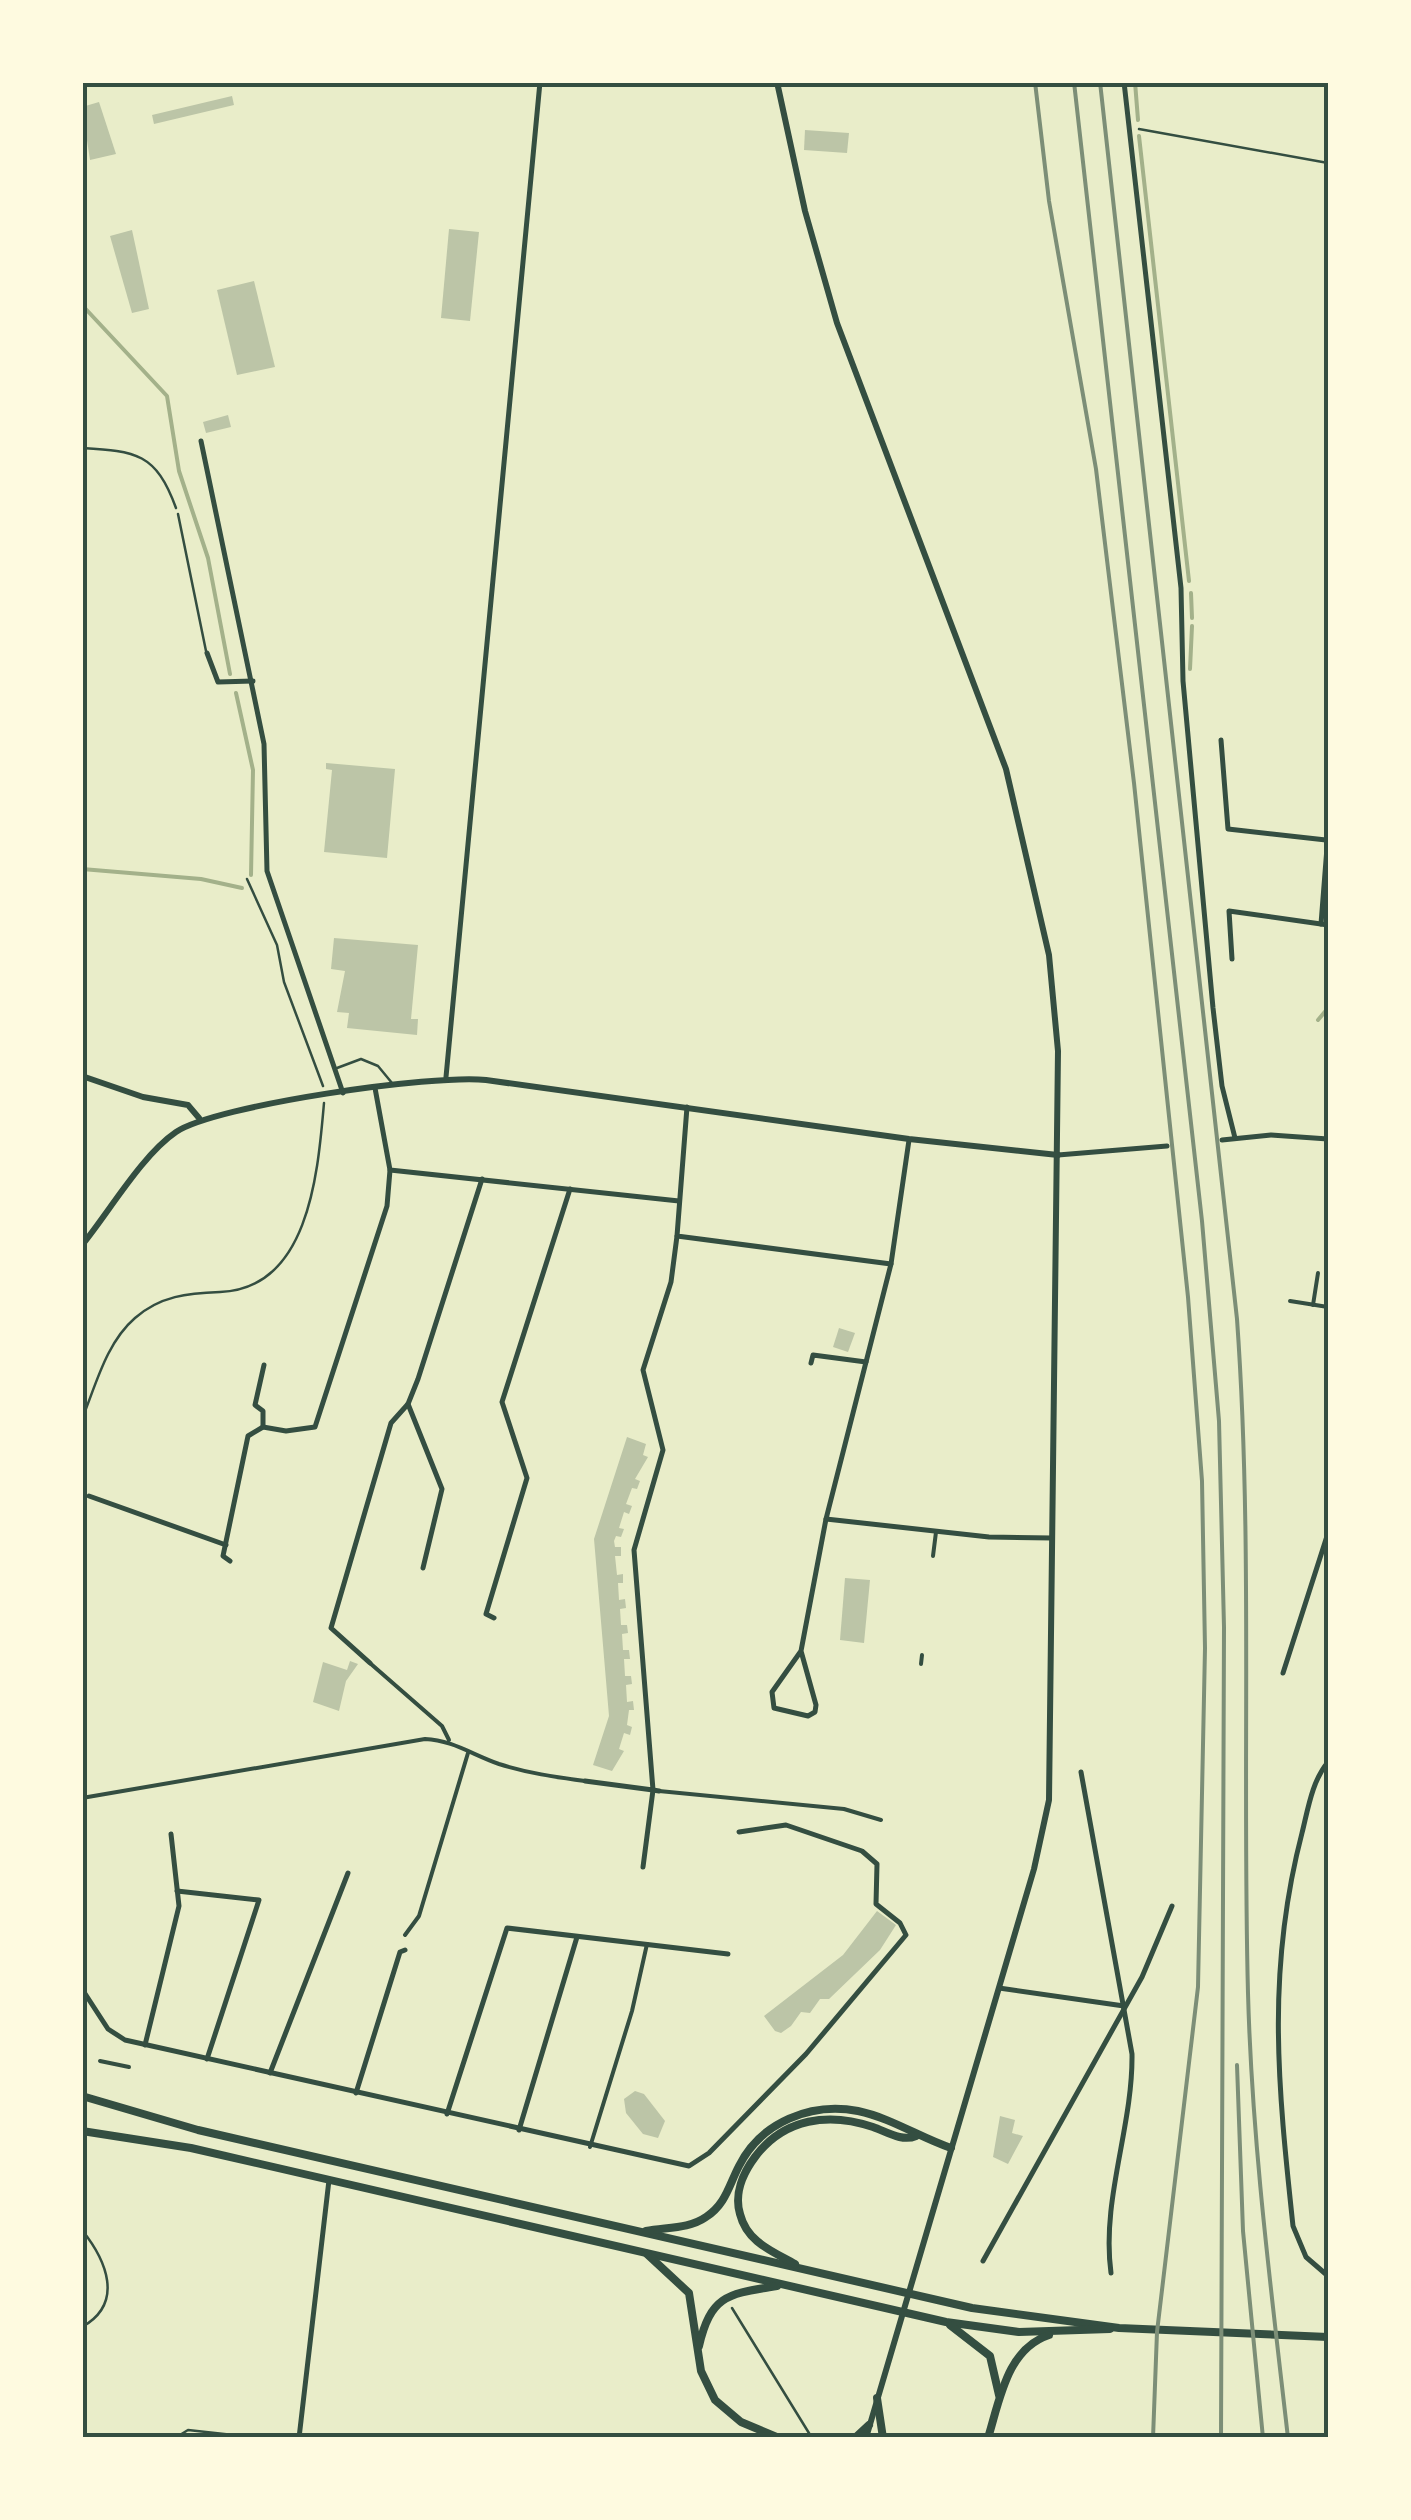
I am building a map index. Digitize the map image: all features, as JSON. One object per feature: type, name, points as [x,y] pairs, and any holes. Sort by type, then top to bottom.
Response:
[{"type":"main road","points":[[82,2096],[198,2130],[972,2308],[1120,2328],[1328,2338]]},
{"type":"main road","points":[[642,2232],[691,2225],[708,2216],[727,2194],[754,2144],[776,2125],[799,2114],[824,2109],[860,2112],[951,2148]]},
{"type":"main road","points":[[803,2269],[765,2248],[743,2224],[738,2194],[758,2153],[790,2128],[822,2119],[852,2122],[907,2139],[916,2136]]},
{"type":"main road","points":[[82,2131],[192,2148],[946,2322],[1003,2331],[1120,2328]]},
{"type":"main road","points":[[646,2253],[687,2290],[704,2380],[721,2406],[741,2422],[779,2438]]},
{"type":"main road","points":[[698,2351],[706,2319],[722,2300],[740,2291],[786,2285]]},
{"type":"main road","points":[[946,2322],[990,2356],[999,2399]]},
{"type":"main road","points":[[988,2438],[999,2399],[1021,2352],[1036,2340],[1060,2332]]},
{"type":"main road","points":[[878,2398],[883,2438]]},
{"type":"main road","points":[[856,2438],[869,2425]]},
{"type":"street","points":[[446,1077],[540,82]]},
{"type":"street","points":[[777,82],[805,211],[838,323],[1006,768],[1052,976],[1058,1155],[1049,1800],[1034,1869],[866,2438]]},
{"type":"street","points":[[1124,82],[1181,588],[1184,692],[1214,1020],[1222,1086],[1234,1138]]},
{"type":"street","points":[[201,441],[264,744],[267,871],[344,1094]]},
{"type":"street","points":[[207,653],[218,682],[253,681]]},
{"type":"street","points":[[1221,740],[1228,829],[1327,838],[1325,924],[1229,911],[1232,959]]},
{"type":"street","points":[[82,1076],[143,1097],[188,1105],[199,1118]]},
{"type":"street","points":[[82,1245],[166,1141],[199,1118],[446,1077],[1058,1155],[1167,1146]]},
{"type":"street","points":[[230,1561],[223,1556],[248,1436],[263,1427],[286,1431],[315,1426],[387,1206],[390,1170],[375,1088]]},
{"type":"street","points":[[643,1866],[656,1790],[634,1550],[663,1450],[644,1370],[673,1274],[688,1106]]},
{"type":"street","points":[[1222,1140],[1271,1135],[1328,1139]]},
{"type":"street","points":[[801,1650],[775,1684],[772,1702],[774,1708],[790,1714],[813,1714],[816,1705],[801,1650],[826,1520],[891,1264],[909,1139]]},
{"type":"street","points":[[390,1170],[678,1201]]},
{"type":"street","points":[[448,1740],[442,1726],[331,1628],[391,1423],[408,1404],[482,1179]]},
{"type":"street","points":[[494,1618],[486,1614],[527,1474],[502,1402],[570,1189]]},
{"type":"street","points":[[677,1236],[891,1264]]},
{"type":"street","points":[[1313,1305],[1318,1274]]},
{"type":"street","points":[[1290,1302],[1328,1307]]},
{"type":"street","points":[[811,1363],[813,1355],[866,1362]]},
{"type":"street","points":[[263,1427],[262,1411],[255,1405],[264,1365]]},
{"type":"street","points":[[408,1404],[442,1489],[422,1568]]},
{"type":"street","points":[[90,1496],[226,1545]]},
{"type":"street","points":[[826,1520],[936,1532],[1052,1538]]},
{"type":"street","points":[[933,1556],[936,1532]]},
{"type":"street","points":[[1282,1673],[1328,1533]]},
{"type":"street","points":[[921,1664],[922,1656]]},
{"type":"street","points":[[82,1798],[419,1739],[448,1740],[468,1753],[534,1774],[844,1808],[882,1820]]},
{"type":"street","points":[[405,1935],[419,1916],[468,1753]]},
{"type":"street","points":[[1328,1762],[1312,1796],[1286,1898],[1276,2003],[1293,2226],[1301,2250],[1328,2276]]},
{"type":"street","points":[[1081,1772],[1124,2006],[1132,2081],[1110,2227],[1112,2273]]},
{"type":"street","points":[[82,1988],[111,2033],[145,2044],[590,2147],[689,2166],[708,2153],[766,2090],[806,2054],[905,1940],[906,1932],[876,1904],[877,1864],[866,1852],[786,1826],[738,1832]]},
{"type":"street","points":[[145,2044],[178,1910],[171,1834]]},
{"type":"street","points":[[270,2073],[348,1873]]},
{"type":"street","points":[[178,1891],[259,1900],[207,2058]]},
{"type":"street","points":[[983,2261],[1142,1977],[1172,1906]]},
{"type":"street","points":[[447,2114],[506,1928],[728,1954]]},
{"type":"street","points":[[519,2130],[577,1936]]},
{"type":"street","points":[[590,2147],[632,2011],[647,1944]]},
{"type":"street","points":[[356,2093],[400,1952],[405,1950]]},
{"type":"street","points":[[999,1988],[1124,2006]]},
{"type":"street","points":[[100,2061],[129,2067]]},
{"type":"street","points":[[299,2438],[329,2180]]},
{"type":"lane","points":[[178,514],[207,653]]},
{"type":"lane","points":[[334,1070],[361,1059],[378,1066],[393,1084]]},
{"type":"lane","points":[[175,2438],[188,2430],[261,2438]]},
{"type":"path","points":[[1128,130],[1155,130],[1256,153],[1328,164]]},
{"type":"path","points":[[82,448],[134,452],[161,477],[178,514]]},
{"type":"path","points":[[246,879],[277,945],[284,982],[300,1030],[317,1062],[323,1090]]},
{"type":"path","points":[[82,1419],[113,1344],[134,1318],[174,1296],[218,1292],[259,1280],[292,1247],[311,1196],[324,1102]]},
{"type":"path","points":[[82,2230],[100,2256],[110,2288],[100,2312],[82,2327]]},
{"type":"path","points":[[728,2302],[812,2438]]},
{"type":"building","points":[[232,96],[234,105],[154,124],[152,115]]},
{"type":"building","points":[[99,102],[116,154],[90,160],[82,107]]},
{"type":"building","points":[[805,130],[849,133],[847,153],[804,150]]},
{"type":"building","points":[[449,229],[479,232],[470,321],[441,318]]},
{"type":"building","points":[[132,230],[149,309],[132,313],[110,236]]},
{"type":"building","points":[[254,281],[275,367],[237,375],[217,290]]},
{"type":"building","points":[[228,415],[231,427],[206,433],[203,422]]},
{"type":"building","points":[[326,763],[395,769],[387,858],[324,852],[332,770],[326,769]]},
{"type":"building","points":[[334,938],[418,945],[411,1019],[418,1019],[417,1035],[347,1028],[349,1013],[337,1012],[345,971],[331,969]]},
{"type":"building","points":[[839,1328],[855,1333],[848,1352],[833,1347]]},
{"type":"building","points":[[627,1437],[646,1444],[643,1455],[648,1457],[635,1479],[640,1481],[637,1489],[632,1488],[626,1504],[632,1506],[629,1514],[624,1512],[619,1528],[624,1529],[621,1537],[616,1536],[614,1541],[615,1547],[621,1547],[621,1556],[615,1556],[617,1575],[623,1574],[623,1583],[618,1583],[619,1600],[625,1599],[626,1608],[620,1609],[621,1625],[627,1625],[628,1633],[622,1634],[623,1650],[629,1650],[630,1659],[624,1659],[625,1676],[631,1676],[632,1684],[626,1685],[627,1702],[633,1701],[634,1710],[629,1710],[630,1735],[624,1733],[619,1749],[624,1751],[612,1771],[593,1765],[609,1716],[594,1539]]},
{"type":"building","points":[[845,1578],[870,1580],[864,1643],[840,1640]]},
{"type":"building","points":[[350,1661],[358,1664],[346,1681],[339,1711],[313,1702],[323,1662],[347,1670]]},
{"type":"building","points":[[877,1911],[896,1925],[880,1950],[829,1999],[820,1999],[810,2013],[801,2012],[781,2033],[775,2031],[764,2016],[843,1955]]},
{"type":"building","points":[[635,2091],[644,2094],[665,2121],[658,2138],[643,2134],[626,2113],[624,2099]]},
{"type":"building","points":[[1000,2116],[1015,2120],[1012,2133],[1023,2136],[1008,2164],[993,2157]]},
{"type":"waterway","points":[[1135,82],[1138,120]]},
{"type":"waterway","points":[[1139,136],[1189,581]]},
{"type":"waterway","points":[[82,305],[167,396],[179,471],[208,558],[230,674]]},
{"type":"waterway","points":[[1191,593],[1192,618]]},
{"type":"waterway","points":[[1190,669],[1192,626]]},
{"type":"waterway","points":[[236,693],[253,770],[251,875]]},
{"type":"waterway","points":[[82,869],[201,879],[242,888]]},
{"type":"waterway","points":[[1318,1020],[1328,1008]]},
{"type":"railway","points":[[1035,82],[1049,201],[1096,469],[1134,783],[1188,1297],[1202,1481],[1205,1648],[1198,1987],[1157,2332],[1153,2438]]},
{"type":"railway","points":[[1074,82],[1202,1221],[1219,1421],[1224,1627],[1221,2438]]},
{"type":"railway","points":[[1100,82],[1237,1319],[1245,1487],[1250,2049],[1263,2216],[1288,2438]]},
{"type":"railway","points":[[1237,2065],[1243,2231],[1263,2438]]}]
